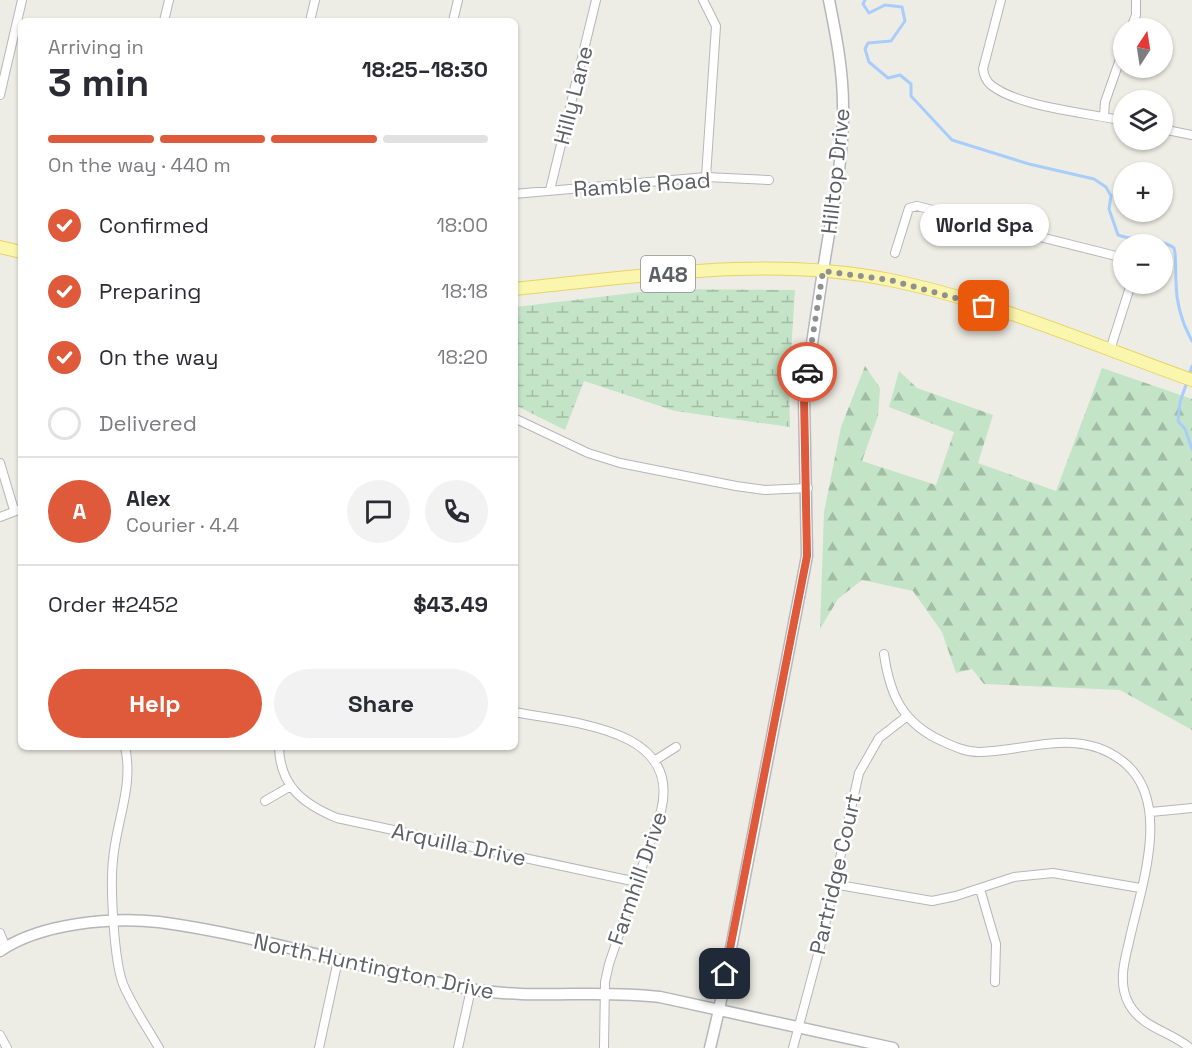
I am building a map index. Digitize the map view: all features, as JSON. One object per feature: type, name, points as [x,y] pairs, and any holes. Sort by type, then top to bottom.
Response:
[{"type":"main road","points":[[0,247],[18,251]]},
{"type":"main road","name":"A48","points":[[518,289],[724,270],[823,271],[890,280],[964,299],[1192,380]]},
{"type":"street","points":[[0,95],[22,0]]},
{"type":"street","points":[[165,18],[169,0]]},
{"type":"street","points":[[311,18],[315,0]]},
{"type":"street","points":[[454,18],[458,0]]},
{"type":"street","name":"Hilly Lane","points":[[550,190],[596,0]]},
{"type":"street","points":[[704,0],[716,26],[706,177]]},
{"type":"street","name":"Hilltop Drive","points":[[710,1048],[805,568],[808,488],[804,396],[842,139],[844,107],[842,75],[829,0]]},
{"type":"street","points":[[1001,0],[983,69],[985,79],[991,86],[1022,99],[1061,109],[1113,118]]},
{"type":"street","points":[[1135,18],[1136,0]]},
{"type":"street","points":[[1104,116],[1105,102],[1113,78]]},
{"type":"street","points":[[1173,131],[1192,135]]},
{"type":"street","name":"Ramble Road","points":[[518,194],[706,177],[769,180]]},
{"type":"street","points":[[895,253],[909,208],[917,206],[1113,255]]},
{"type":"street","points":[[1110,350],[1128,294]]},
{"type":"street","points":[[518,420],[588,453],[620,463],[765,490],[808,488]]},
{"type":"street","points":[[0,463],[18,510],[0,517]]},
{"type":"street","points":[[884,654],[892,693],[906,717],[939,740],[968,751],[1068,742],[1099,749],[1117,757],[1133,771],[1144,787],[1151,812],[1151,834],[1123,967],[1124,994],[1141,1020],[1190,1048]]},
{"type":"street","points":[[518,713],[620,734],[639,744],[654,761],[676,747]]},
{"type":"street","name":"Partridge Court","points":[[793,1048],[821,943],[859,773],[879,738],[906,717]]},
{"type":"street","points":[[126,750],[129,764],[123,817],[113,860],[116,952],[123,984],[159,1048]]},
{"type":"street","points":[[265,801],[290,787],[284,778],[279,750]]},
{"type":"street","name":"Farmhill Drive","points":[[603,1048],[604,995],[614,947],[663,803],[662,781],[654,761]]},
{"type":"street","name":"Arquilla Drive","points":[[290,787],[306,803],[337,818],[637,882]]},
{"type":"street","points":[[1151,812],[1192,808]]},
{"type":"street","points":[[833,884],[932,901],[980,889],[1014,877],[1053,873],[1140,888]]},
{"type":"street","points":[[980,889],[996,944],[995,982]]},
{"type":"street","name":"North Huntington Drive","points":[[3,949],[54,930],[115,920],[174,924],[471,989],[559,996],[660,997],[893,1048]]},
{"type":"street","points":[[0,933],[3,949]]},
{"type":"street","points":[[319,1048],[338,960]]},
{"type":"street","points":[[458,1048],[471,989]]},
{"type":"street","points":[[0,1035],[7,1048]]},
{"type":"green space","points":[[666,289],[795,290],[789,384],[790,427],[675,411],[584,381],[565,430],[518,406],[518,307]]},
{"type":"green space","points":[[865,366],[880,388],[878,416],[862,461],[936,485],[954,432],[889,407],[899,371],[917,388],[993,415],[978,463],[1056,491],[1102,368],[1192,399],[1192,730],[1120,690],[984,684],[972,669],[956,673],[942,632],[913,591],[862,580],[838,599],[820,629],[824,512],[841,427]]},
{"type":"waterway","points":[[865,0],[863,4],[869,13],[885,5],[902,7],[905,21],[891,41],[868,43],[865,49],[869,62],[888,78],[900,75],[911,84],[911,96],[952,140],[1029,164],[1094,179],[1106,187],[1111,196],[1109,209],[1118,235],[1162,243],[1174,248],[1178,304],[1192,341]]},
{"type":"waterway","points":[[1189,376],[1192,366]]},
{"type":"waterway","points":[[1187,382],[1180,402],[1178,421],[1185,429],[1192,449]]},
{"type":"way so far","points":[[807,372],[823,271],[890,280],[984,306]]},
{"type":"place","name":"World Spa","points":[[984,306]]},
{"type":"route","points":[[725,974],[769,746],[793,639],[807,556],[808,488],[804,396],[807,372]]}]
